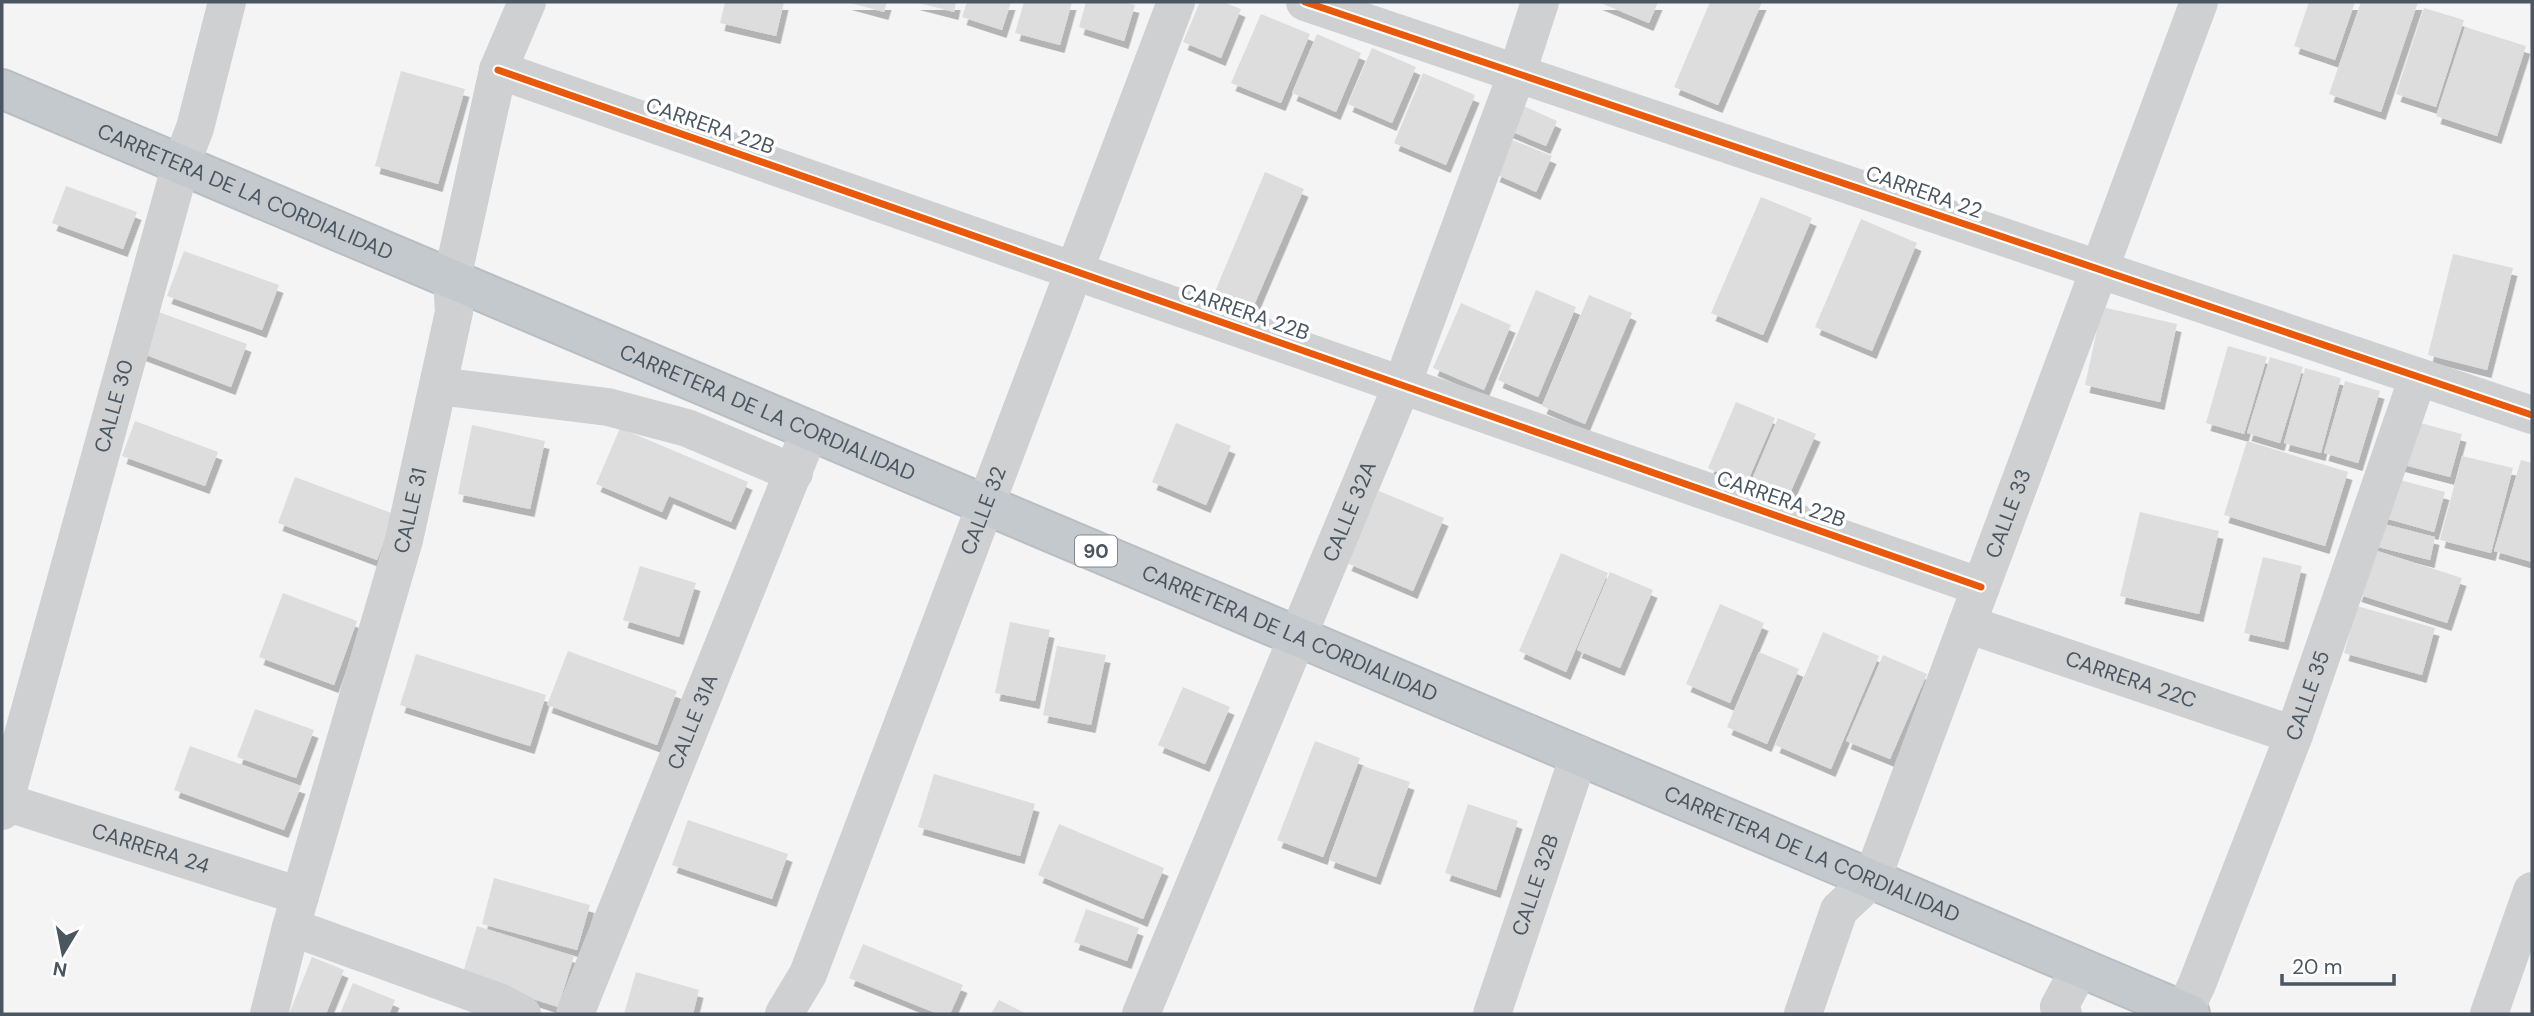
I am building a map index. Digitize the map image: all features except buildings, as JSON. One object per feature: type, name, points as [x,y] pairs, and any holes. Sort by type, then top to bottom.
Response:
[{"type":"highway","name":"CARRETERA DE LA CORDIALIDAD","points":[[2,89],[2187,1013]]},
{"type":"street","name":"CALLE 30","points":[[3,805],[181,164],[195,128],[227,2]]},
{"type":"street","name":"CALLE 31","points":[[269,1014],[295,912],[404,540],[454,312],[452,279],[498,70],[527,2]]},
{"type":"street","name":"CALLE 32","points":[[784,1014],[808,974],[1176,2]]},
{"type":"street","name":"CARRERA 22","points":[[1304,2],[2532,415]]},
{"type":"street","name":"CALLE 32A","points":[[1141,1014],[1402,385],[1517,73],[1540,2]]},
{"type":"street","name":"CALLE 33","points":[[1803,1014],[1839,910],[1872,879],[2199,2]]},
{"type":"street","name":"CARRERA 22B","points":[[498,70],[1981,587]]},
{"type":"street","name":"CALLE 35","points":[[2187,1013],[2294,735],[2418,377]]},
{"type":"street","points":[[438,386],[608,407],[687,428],[794,473]]},
{"type":"street","name":"CALLE 31A","points":[[575,1014],[810,430]]},
{"type":"street","name":"CARRERA 22C","points":[[1967,624],[2294,735]]},
{"type":"street","name":"CALLE 32B","points":[[1492,1014],[1578,755]]},
{"type":"street","name":"CARRERA 24","points":[[3,805],[295,912],[523,1014]]},
{"type":"street","points":[[2488,1014],[2532,891]]},
{"type":"street","points":[[2063,1014],[2059,1007],[2080,968]]},
{"type":"cycle path","points":[[1305,2],[2532,415]]},
{"type":"cycle path","points":[[498,70],[1981,587]]}]
